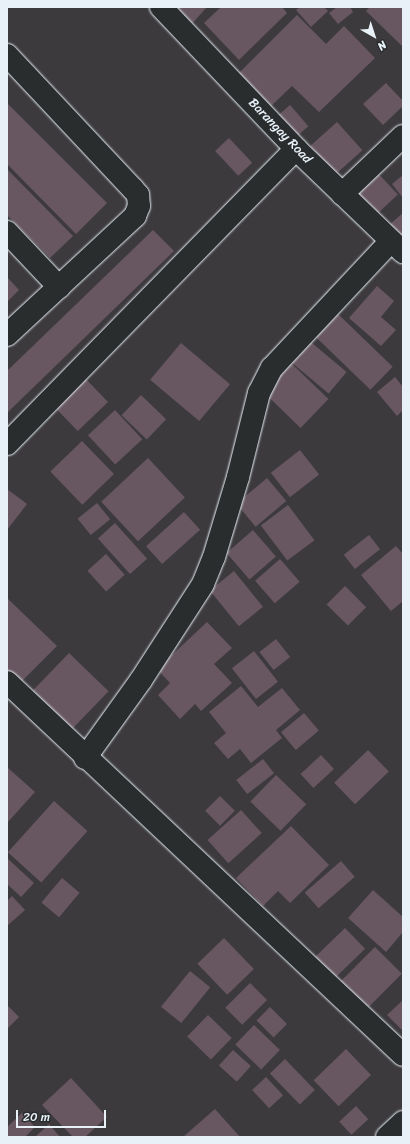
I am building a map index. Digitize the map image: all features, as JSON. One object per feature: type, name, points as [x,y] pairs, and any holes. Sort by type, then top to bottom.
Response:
[{"type":"street","name":"Barangay Road","points":[[161,7],[296,149],[397,246]]},
{"type":"street","points":[[7,55],[138,195],[139,206],[135,216],[7,335]]},
{"type":"street","points":[[342,194],[403,136]]},
{"type":"street","points":[[7,444],[296,149]]},
{"type":"street","points":[[7,232],[59,287]]},
{"type":"street","points":[[85,758],[142,680],[203,584],[214,557],[238,477],[259,393],[272,368],[397,246]]},
{"type":"street","points":[[7,682],[85,758],[403,1055]]},
{"type":"street","points":[[387,1137],[403,1122]]},
{"type":"building","points":[[166,7],[207,7],[189,27]]},
{"type":"building","points":[[221,7],[282,7],[287,13],[239,60],[204,23]]},
{"type":"building","points":[[300,7],[324,7],[328,11],[311,27],[296,10]]},
{"type":"building","points":[[337,7],[350,7],[353,12],[338,24],[329,13]]},
{"type":"building","points":[[370,7],[403,7],[403,47],[366,11]]},
{"type":"building","points":[[297,15],[326,44],[344,26],[375,58],[319,112],[292,86],[268,109],[235,77]]},
{"type":"building","points":[[386,83],[403,101],[403,106],[383,125],[363,104]]},
{"type":"building","points":[[7,103],[107,203],[76,234],[7,164]]},
{"type":"building","points":[[290,105],[308,126],[295,138],[276,117]]},
{"type":"building","points":[[337,122],[362,150],[336,174],[310,146]]},
{"type":"building","points":[[229,138],[252,163],[238,176],[215,151]]},
{"type":"building","points":[[7,169],[73,236],[50,258],[7,215]]},
{"type":"building","points":[[374,169],[398,195],[376,215],[352,189]]},
{"type":"building","points":[[403,175],[403,198],[392,184]]},
{"type":"building","points":[[403,213],[403,241],[389,225]]},
{"type":"building","points":[[153,230],[174,251],[7,413],[7,371]]},
{"type":"building","points":[[7,277],[19,290],[7,302]]},
{"type":"building","points":[[377,286],[394,301],[381,317],[396,330],[381,346],[349,318]]},
{"type":"building","points":[[338,314],[393,367],[370,390],[316,337]]},
{"type":"building","points":[[306,338],[347,372],[329,394],[288,359]]},
{"type":"building","points":[[181,343],[230,384],[199,421],[150,380]]},
{"type":"building","points":[[291,363],[328,399],[301,428],[263,392]]},
{"type":"building","points":[[83,376],[108,402],[78,431],[53,405]]},
{"type":"building","points":[[395,377],[403,387],[403,410],[397,416],[377,392]]},
{"type":"building","points":[[141,395],[166,419],[147,439],[122,415]]},
{"type":"building","points":[[115,410],[142,439],[115,464],[88,435]]},
{"type":"building","points":[[82,441],[114,474],[82,505],[50,472]]},
{"type":"building","points":[[300,450],[319,474],[290,497],[271,473]]},
{"type":"building","points":[[148,458],[185,497],[138,541],[101,502]]},
{"type":"building","points":[[267,478],[286,501],[256,527],[236,504]]},
{"type":"building","points":[[7,489],[27,504],[7,530]]},
{"type":"building","points":[[97,503],[110,519],[91,535],[78,519]]},
{"type":"building","points":[[288,505],[314,540],[287,561],[261,525]]},
{"type":"building","points":[[184,512],[200,530],[162,564],[146,546]]},
{"type":"building","points":[[115,523],[147,559],[130,574],[98,538]]},
{"type":"building","points":[[253,530],[276,556],[250,579],[227,553]]},
{"type":"building","points":[[369,535],[380,549],[355,569],[344,555]]},
{"type":"building","points":[[396,546],[403,554],[403,601],[391,611],[361,575]]},
{"type":"building","points":[[106,554],[125,575],[106,592],[87,571]]},
{"type":"building","points":[[280,559],[300,582],[275,603],[255,581]]},
{"type":"building","points":[[234,571],[263,607],[239,626],[210,591]]},
{"type":"building","points":[[345,586],[366,607],[348,626],[327,604]]},
{"type":"building","points":[[7,598],[57,646],[20,683],[7,670]]},
{"type":"building","points":[[207,622],[232,648],[214,664],[232,683],[201,711],[195,704],[180,719],[158,695],[170,683],[157,669]]},
{"type":"building","points":[[276,639],[290,657],[274,670],[259,652]]},
{"type":"building","points":[[254,651],[278,682],[256,699],[232,668]]},
{"type":"building","points":[[69,653],[109,691],[68,734],[28,695]]},
{"type":"building","points":[[241,686],[258,707],[282,688],[300,710],[276,730],[282,738],[251,763],[240,749],[228,759],[214,743],[226,733],[209,712]]},
{"type":"building","points":[[304,713],[319,731],[296,750],[281,732]]},
{"type":"building","points":[[368,750],[389,772],[355,804],[334,783]]},
{"type":"building","points":[[321,755],[334,769],[313,788],[301,774]]},
{"type":"building","points":[[263,759],[274,773],[247,794],[236,780]]},
{"type":"building","points":[[7,767],[35,792],[7,823]]},
{"type":"building","points":[[276,775],[306,804],[281,831],[250,802]]},
{"type":"building","points":[[220,796],[235,811],[220,826],[205,811]]},
{"type":"building","points":[[54,801],[87,831],[41,882],[8,852]]},
{"type":"building","points":[[241,810],[262,833],[228,863],[208,840]]},
{"type":"building","points":[[291,826],[329,865],[290,903],[278,891],[263,906],[236,878]]},
{"type":"building","points":[[7,858],[34,883],[21,897],[7,884]]},
{"type":"building","points":[[341,861],[355,877],[319,908],[305,892]]},
{"type":"building","points":[[62,878],[80,893],[59,917],[41,903]]},
{"type":"building","points":[[373,890],[403,917],[403,932],[386,952],[348,918]]},
{"type":"building","points":[[12,896],[25,910],[7,926],[7,901]]},
{"type":"building","points":[[345,928],[365,949],[332,981],[312,960]]},
{"type":"building","points":[[224,938],[254,969],[227,995],[197,964]]},
{"type":"building","points":[[375,947],[402,974],[364,1012],[337,985]]},
{"type":"building","points":[[190,971],[210,987],[181,1023],[161,1007]]},
{"type":"building","points":[[250,983],[267,1000],[242,1025],[225,1008]]},
{"type":"building","points":[[403,1000],[403,1031],[387,1015]]},
{"type":"building","points":[[7,1005],[19,1017],[7,1029]]},
{"type":"building","points":[[270,1007],[287,1024],[274,1037],[257,1020]]},
{"type":"building","points":[[208,1015],[232,1038],[211,1060],[187,1037]]},
{"type":"building","points":[[254,1025],[280,1050],[261,1069],[235,1044]]},
{"type":"building","points":[[346,1049],[371,1075],[339,1106],[314,1080]]},
{"type":"building","points":[[233,1050],[251,1066],[237,1082],[219,1066]]},
{"type":"building","points":[[285,1059],[315,1090],[300,1105],[270,1074]]},
{"type":"building","points":[[266,1077],[283,1095],[269,1108],[252,1090]]},
{"type":"building","points":[[71,1078],[107,1117],[85,1137],[73,1137],[42,1105]]},
{"type":"building","points":[[356,1106],[368,1119],[351,1135],[339,1122]]},
{"type":"building","points":[[215,1109],[240,1137],[183,1137]]},
{"type":"building","points":[[22,1113],[35,1127],[25,1137],[7,1137],[7,1127]]},
{"type":"building","points":[[49,1124],[60,1137],[35,1137]]}]
